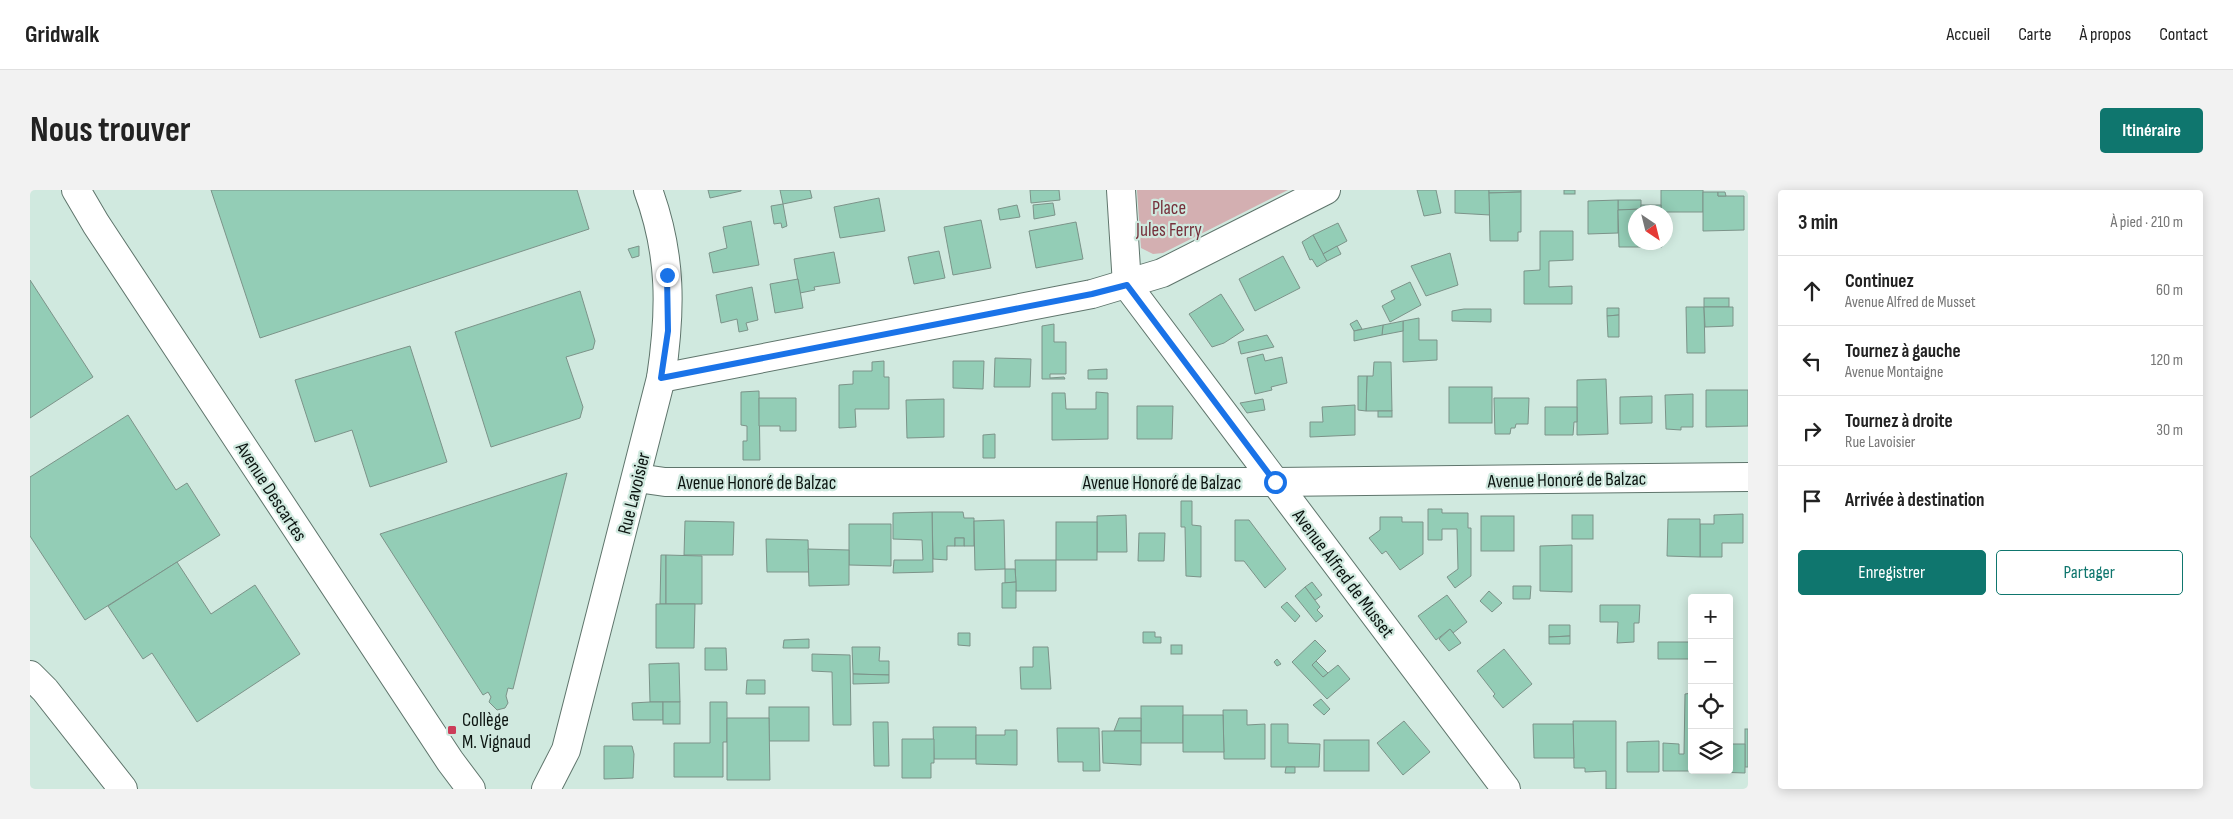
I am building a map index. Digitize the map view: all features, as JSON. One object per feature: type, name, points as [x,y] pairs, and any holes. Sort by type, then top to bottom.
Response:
[{"type":"street","name":"Avenue Descartes","points":[[76,190],[96,224],[450,761],[471,789]]},
{"type":"street","name":"Rue Lavoisier","points":[[546,789],[566,750],[661,378],[668,331],[667,275],[662,236],[648,190]]},
{"type":"street","points":[[1121,190],[1127,285]]},
{"type":"street","points":[[661,378],[1092,294],[1127,285],[1162,272],[1326,190]]},
{"type":"street","name":"Avenue Alfred de Musset","points":[[1127,285],[1506,789]]},
{"type":"street","name":"Avenue Honoré de Balzac","points":[[637,478],[665,482],[1275,482],[1748,477]]},
{"type":"street","points":[[30,674],[45,690],[123,789]]},
{"type":"green space","name":"Place Jules Ferry","points":[[1137,190],[1288,190],[1163,253],[1153,254],[1141,248]]},
{"type":"building","points":[[211,190],[577,190],[589,229],[260,338]]},
{"type":"building","points":[[708,190],[741,190],[741,191],[710,198]]},
{"type":"building","points":[[780,190],[810,190],[812,198],[783,204]]},
{"type":"building","points":[[1030,190],[1059,190],[1060,200],[1031,203]]},
{"type":"building","points":[[1417,190],[1436,190],[1441,213],[1424,216]]},
{"type":"building","points":[[1455,190],[1489,190],[1490,215],[1455,213]]},
{"type":"building","points":[[1489,190],[1521,190],[1521,192],[1489,193]]},
{"type":"building","points":[[1564,190],[1575,190],[1575,194],[1564,194]]},
{"type":"building","points":[[1661,190],[1703,190],[1703,212],[1673,212],[1673,205],[1661,205]]},
{"type":"building","points":[[1521,192],[1521,232],[1518,232],[1518,241],[1490,241],[1489,193]]},
{"type":"building","points":[[1703,192],[1718,192],[1718,196],[1744,196],[1744,230],[1703,231]]},
{"type":"building","points":[[1718,192],[1725,192],[1726,196],[1718,196]]},
{"type":"building","points":[[879,198],[885,231],[840,238],[834,207]]},
{"type":"building","points":[[1618,200],[1641,200],[1641,205],[1628,205],[1628,210],[1618,210]]},
{"type":"building","points":[[1618,200],[1618,233],[1588,234],[1588,201]]},
{"type":"building","points":[[1053,203],[1055,215],[1034,219],[1033,205]]},
{"type":"building","points":[[783,204],[787,226],[782,228],[781,223],[774,224],[771,206]]},
{"type":"building","points":[[1017,205],[1020,217],[1000,220],[998,209]]},
{"type":"building","points":[[1618,210],[1628,210],[1628,247],[1619,247]]},
{"type":"building","points":[[981,220],[991,268],[953,275],[944,227]]},
{"type":"building","points":[[751,221],[759,265],[713,273],[709,253],[727,248],[723,227]]},
{"type":"building","points":[[1076,222],[1083,259],[1036,268],[1029,231]]},
{"type":"building","points":[[1338,223],[1347,241],[1323,254],[1313,235]]},
{"type":"building","points":[[1540,231],[1573,231],[1573,260],[1549,261],[1549,287],[1572,286],[1572,304],[1524,304],[1524,271],[1540,270]]},
{"type":"building","points":[[1313,235],[1327,261],[1317,267],[1312,259],[1310,260],[1302,242]]},
{"type":"building","points":[[639,246],[639,256],[632,258],[628,249]]},
{"type":"building","points":[[1337,246],[1341,254],[1327,261],[1323,254]]},
{"type":"building","points":[[939,251],[945,278],[914,284],[908,257]]},
{"type":"building","points":[[834,252],[840,283],[814,287],[815,290],[800,293],[794,259]]},
{"type":"building","points":[[1450,253],[1458,285],[1426,296],[1411,266]]},
{"type":"building","points":[[1283,256],[1300,288],[1255,311],[1239,279]]},
{"type":"building","points":[[798,279],[803,308],[775,313],[770,284]]},
{"type":"building","points":[[30,280],[93,377],[30,418]]},
{"type":"building","points":[[1410,282],[1421,305],[1390,322],[1382,306],[1395,299],[1391,291]]},
{"type":"building","points":[[752,287],[758,320],[746,323],[748,330],[739,332],[737,319],[721,323],[716,295]]},
{"type":"building","points":[[580,291],[595,341],[593,349],[566,357],[583,407],[580,418],[491,447],[455,332]]},
{"type":"building","points":[[1221,294],[1244,330],[1224,343],[1212,347],[1189,314]]},
{"type":"building","points":[[1704,298],[1729,298],[1729,307],[1704,307]]},
{"type":"building","points":[[1686,307],[1704,307],[1705,353],[1687,353]]},
{"type":"building","points":[[1704,307],[1733,307],[1733,326],[1705,327]]},
{"type":"building","points":[[1607,308],[1619,308],[1619,315],[1607,316]]},
{"type":"building","points":[[1491,309],[1491,322],[1452,321],[1452,311]]},
{"type":"building","points":[[1619,315],[1619,337],[1608,337],[1607,316]]},
{"type":"building","points":[[1419,318],[1419,340],[1437,340],[1437,360],[1403,362],[1403,321]]},
{"type":"building","points":[[1357,320],[1362,329],[1354,331],[1350,324]]},
{"type":"building","points":[[1403,321],[1403,331],[1382,335],[1383,325]]},
{"type":"building","points":[[1054,324],[1054,342],[1066,342],[1066,374],[1050,374],[1050,378],[1064,377],[1065,379],[1042,379],[1042,326]]},
{"type":"building","points":[[1383,325],[1382,335],[1354,341],[1354,331]]},
{"type":"building","points":[[1267,335],[1274,347],[1241,354],[1238,342]]},
{"type":"building","points":[[410,346],[447,462],[370,487],[352,430],[315,442],[295,380]]},
{"type":"building","points":[[1263,354],[1265,361],[1282,357],[1287,383],[1271,387],[1272,390],[1255,394],[1247,358]]},
{"type":"building","points":[[995,358],[1031,359],[1030,387],[994,387]]},
{"type":"building","points":[[884,361],[884,377],[889,377],[889,409],[855,409],[856,427],[839,428],[839,385],[853,384],[853,371],[872,371],[872,362]]},
{"type":"building","points":[[953,361],[984,361],[983,389],[953,388]]},
{"type":"building","points":[[1374,362],[1391,362],[1392,411],[1366,411],[1367,376],[1373,376]]},
{"type":"building","points":[[1107,369],[1107,379],[1088,379],[1088,370]]},
{"type":"building","points":[[1358,376],[1367,376],[1366,411],[1358,410]]},
{"type":"building","points":[[1606,379],[1608,434],[1577,435],[1577,380]]},
{"type":"building","points":[[1449,387],[1492,387],[1492,423],[1449,423]]},
{"type":"building","points":[[1706,390],[1748,390],[1748,426],[1706,427]]},
{"type":"building","points":[[759,391],[760,460],[743,460],[743,441],[747,441],[747,426],[741,425],[741,392]]},
{"type":"building","points":[[1096,392],[1108,393],[1108,439],[1052,440],[1052,393],[1065,393],[1066,409],[1096,409]]},
{"type":"building","points":[[1693,394],[1693,427],[1681,427],[1681,430],[1666,429],[1665,395]]},
{"type":"building","points":[[1652,396],[1652,423],[1620,424],[1620,397]]},
{"type":"building","points":[[759,398],[796,398],[796,431],[780,431],[780,426],[759,426]]},
{"type":"building","points":[[1494,398],[1529,398],[1528,424],[1516,424],[1515,428],[1511,428],[1510,434],[1495,434]]},
{"type":"building","points":[[944,399],[944,437],[907,438],[906,400]]},
{"type":"building","points":[[1263,399],[1265,410],[1247,413],[1240,403]]},
{"type":"building","points":[[1355,405],[1355,435],[1310,437],[1310,422],[1323,422],[1322,407]]},
{"type":"building","points":[[1137,406],[1173,406],[1172,439],[1137,439]]},
{"type":"building","points":[[1545,407],[1577,407],[1577,422],[1574,422],[1573,435],[1545,435]]},
{"type":"building","points":[[1378,411],[1392,411],[1392,417],[1378,417]]},
{"type":"building","points":[[128,415],[176,490],[187,483],[220,535],[85,620],[30,536],[30,477]]},
{"type":"building","points":[[995,434],[995,458],[983,458],[983,435]]},
{"type":"building","points":[[567,473],[513,689],[508,688],[506,696],[508,703],[505,708],[497,710],[489,702],[491,697],[488,692],[483,695],[380,534]]},
{"type":"building","points":[[1181,501],[1192,501],[1192,525],[1201,526],[1201,577],[1186,576],[1185,527],[1181,527]]},
{"type":"building","points":[[1428,509],[1442,509],[1442,513],[1468,513],[1468,528],[1471,528],[1471,576],[1455,588],[1447,577],[1458,569],[1457,529],[1442,529],[1442,540],[1428,540]]},
{"type":"building","points":[[932,512],[963,512],[964,518],[974,518],[974,546],[964,546],[964,538],[955,538],[955,546],[947,546],[947,560],[933,559]]},
{"type":"building","points":[[932,512],[933,572],[893,573],[894,560],[923,560],[922,540],[893,539],[893,513]]},
{"type":"building","points":[[1743,514],[1743,543],[1722,543],[1722,557],[1700,557],[1700,524],[1714,524],[1714,515]]},
{"type":"building","points":[[1126,515],[1127,552],[1097,552],[1097,516]]},
{"type":"building","points":[[1572,515],[1593,515],[1593,539],[1572,539]]},
{"type":"building","points":[[1481,516],[1514,516],[1514,551],[1481,551]]},
{"type":"building","points":[[1380,517],[1402,517],[1402,522],[1423,522],[1423,554],[1400,570],[1386,551],[1382,554],[1369,538],[1380,530]]},
{"type":"building","points":[[1668,519],[1700,519],[1700,557],[1667,556]]},
{"type":"building","points":[[1004,520],[1005,569],[975,570],[974,521]]},
{"type":"building","points":[[1235,520],[1249,520],[1286,569],[1265,588],[1244,561],[1235,561]]},
{"type":"building","points":[[685,521],[734,522],[733,555],[684,555]]},
{"type":"building","points":[[1056,522],[1097,522],[1097,560],[1056,560]]},
{"type":"building","points":[[849,524],[891,524],[891,566],[849,565]]},
{"type":"building","points":[[1139,533],[1165,533],[1164,561],[1138,561]]},
{"type":"building","points":[[955,538],[964,538],[964,546],[955,546]]},
{"type":"building","points":[[766,539],[808,540],[809,572],[767,572]]},
{"type":"building","points":[[1572,545],[1572,592],[1540,591],[1540,546]]},
{"type":"building","points":[[808,549],[849,550],[849,585],[809,586]]},
{"type":"building","points":[[661,555],[666,555],[666,604],[660,604]]},
{"type":"building","points":[[666,555],[702,556],[702,604],[666,604]]},
{"type":"building","points":[[1015,560],[1056,560],[1056,591],[1016,591]]},
{"type":"building","points":[[177,562],[211,614],[255,585],[300,654],[197,722],[152,653],[143,659],[108,606]]},
{"type":"building","points":[[1005,569],[1015,569],[1016,582],[1005,583]]},
{"type":"building","points":[[1016,582],[1016,608],[1002,608],[1002,583]]},
{"type":"building","points":[[1312,582],[1322,595],[1315,600],[1305,587]]},
{"type":"building","points":[[1513,586],[1531,586],[1530,599],[1513,599]]},
{"type":"building","points":[[1305,587],[1320,607],[1317,610],[1323,616],[1316,622],[1295,596]]},
{"type":"building","points":[[1489,591],[1502,603],[1492,612],[1480,601]]},
{"type":"building","points":[[1447,595],[1467,622],[1453,633],[1450,629],[1436,640],[1418,616]]},
{"type":"building","points":[[1287,602],[1300,616],[1295,622],[1281,607]]},
{"type":"building","points":[[656,604],[695,604],[694,648],[656,648]]},
{"type":"building","points":[[1600,605],[1640,605],[1639,623],[1634,623],[1634,642],[1617,643],[1618,622],[1600,622]]},
{"type":"building","points":[[1549,625],[1570,625],[1570,636],[1549,637]]},
{"type":"building","points":[[1450,629],[1461,643],[1449,651],[1439,639]]},
{"type":"building","points":[[1143,632],[1155,632],[1155,637],[1161,637],[1161,643],[1143,643]]},
{"type":"building","points":[[958,633],[970,633],[970,646],[958,645]]},
{"type":"building","points":[[1570,636],[1570,644],[1549,644],[1549,637]]},
{"type":"building","points":[[809,639],[809,648],[783,648],[784,640]]},
{"type":"building","points":[[1315,640],[1326,651],[1312,665],[1323,677],[1338,665],[1350,679],[1327,699],[1292,662]]},
{"type":"building","points":[[1658,642],[1688,642],[1688,659],[1658,659]]},
{"type":"building","points":[[1171,645],[1182,645],[1182,654],[1171,654]]},
{"type":"building","points":[[852,647],[880,647],[879,661],[889,661],[889,675],[853,674]]},
{"type":"building","points":[[1033,647],[1048,647],[1051,689],[1021,689],[1020,667],[1033,667]]},
{"type":"building","points":[[705,648],[726,648],[727,670],[705,670]]},
{"type":"building","points":[[1504,649],[1532,684],[1503,708],[1493,696],[1495,694],[1477,671]]},
{"type":"building","points":[[812,654],[850,655],[851,725],[833,725],[832,672],[812,671]]},
{"type":"building","points":[[1277,659],[1281,664],[1277,666],[1274,662]]},
{"type":"building","points":[[1316,661],[1328,673],[1323,677],[1312,665]]},
{"type":"building","points":[[679,663],[680,702],[650,702],[649,664]]},
{"type":"building","points":[[853,674],[889,675],[889,683],[853,684]]},
{"type":"building","points":[[747,680],[765,680],[765,694],[746,694]]},
{"type":"building","points":[[1685,694],[1688,694],[1688,771],[1663,771],[1663,743],[1679,744],[1679,754],[1684,754]]},
{"type":"building","points":[[1321,699],[1330,709],[1324,715],[1313,705]]},
{"type":"building","points":[[663,702],[663,720],[633,720],[632,703]]},
{"type":"building","points":[[663,702],[680,702],[680,724],[663,724]]},
{"type":"building","points":[[710,702],[727,702],[727,742],[723,742],[723,777],[674,777],[674,743],[710,743]]},
{"type":"building","points":[[1141,706],[1183,706],[1183,743],[1141,743]]},
{"type":"building","points":[[769,707],[809,707],[809,741],[769,741]]},
{"type":"building","points":[[1223,710],[1247,710],[1247,725],[1265,724],[1265,759],[1224,759]]},
{"type":"building","points":[[1183,715],[1223,715],[1224,752],[1183,752]]},
{"type":"building","points":[[727,718],[769,718],[770,780],[727,780]]},
{"type":"building","points":[[1119,718],[1141,718],[1141,731],[1114,731]]},
{"type":"building","points":[[1404,721],[1430,752],[1403,775],[1377,743]]},
{"type":"building","points":[[1573,721],[1616,721],[1616,789],[1606,789],[1606,771],[1585,772],[1585,768],[1574,768]]},
{"type":"building","points":[[873,722],[888,722],[889,766],[874,766]]},
{"type":"building","points":[[1271,724],[1288,724],[1288,743],[1320,744],[1319,767],[1271,767]]},
{"type":"building","points":[[1533,724],[1573,724],[1574,758],[1534,758]]},
{"type":"building","points":[[933,727],[976,727],[976,759],[934,759]]},
{"type":"building","points":[[1057,728],[1099,728],[1100,771],[1083,771],[1083,762],[1058,762]]},
{"type":"building","points":[[1745,729],[1748,729],[1748,767],[1745,767]]},
{"type":"building","points":[[1005,730],[1017,730],[1017,765],[976,764],[976,735],[1005,735]]},
{"type":"building","points":[[1102,731],[1141,731],[1141,765],[1103,763]]},
{"type":"building","points":[[902,739],[934,739],[934,763],[931,763],[931,778],[902,778]]},
{"type":"building","points":[[1324,740],[1369,740],[1369,771],[1324,771]]},
{"type":"building","points":[[1659,741],[1659,772],[1627,772],[1627,742]]},
{"type":"building","points":[[1733,744],[1745,744],[1745,773],[1733,773]]},
{"type":"building","points":[[604,746],[632,746],[634,754],[633,778],[604,779]]},
{"type":"building","points":[[1286,767],[1295,767],[1295,773],[1285,773]]},
{"type":"place","name":"Collège M. Vignaud","points":[[452,730]]},
{"type":"route","points":[[667,275],[668,331],[661,378],[1092,294],[1127,285],[1275,482]]}]
